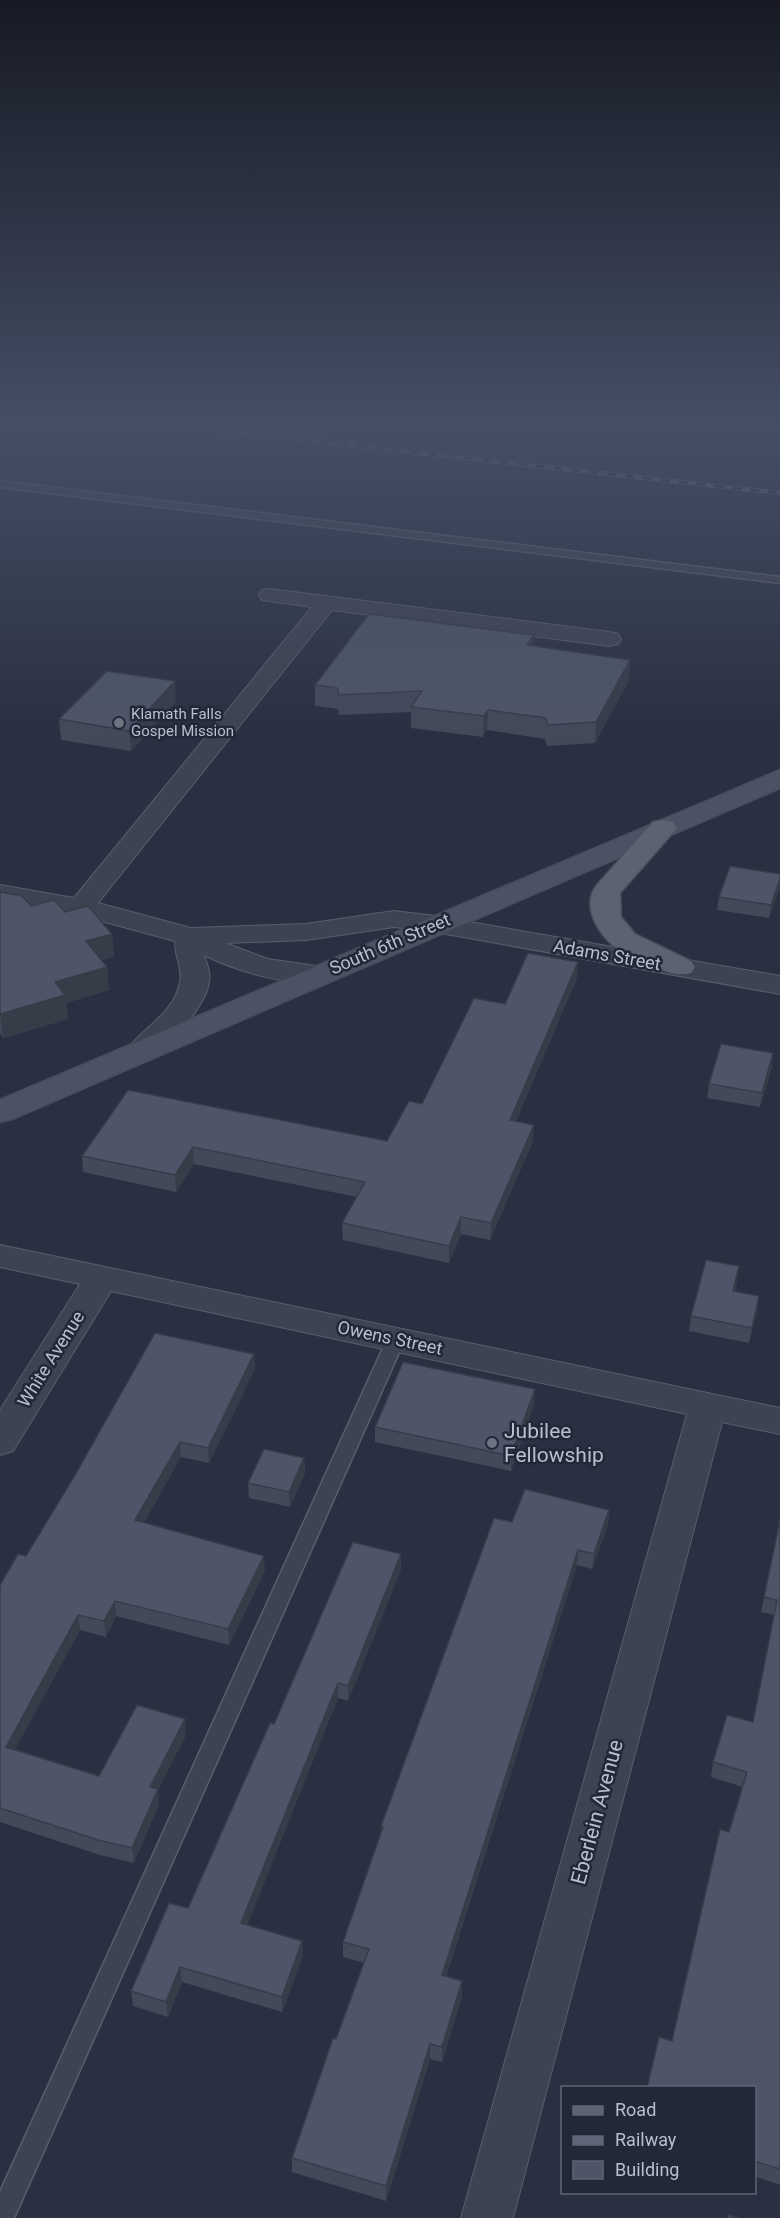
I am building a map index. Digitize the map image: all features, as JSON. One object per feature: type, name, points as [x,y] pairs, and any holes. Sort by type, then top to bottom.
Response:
[{"type":"main road","name":"South 6th Street","points":[[0,1112],[780,778]]},
{"type":"main road","points":[[663,828],[606,892],[606,918],[625,940],[680,968]]},
{"type":"street","points":[[270,595],[610,639]]},
{"type":"street","points":[[81,906],[327,602]]},
{"type":"street","points":[[0,893],[81,906],[190,936],[222,954],[256,966],[280,972],[319,974]]},
{"type":"street","name":"Adams Street","points":[[190,936],[306,932],[394,920],[435,924],[780,985]]},
{"type":"street","points":[[140,1052],[161,1032],[190,997],[195,974],[187,950],[190,936]]},
{"type":"street","name":"Owens Street","points":[[0,1256],[780,1421]]},
{"type":"street","name":"White Avenue","points":[[0,1441],[102,1278]]},
{"type":"street","name":"Eberlein Avenue","points":[[487,2218],[708,1405]]},
{"type":"lane","points":[[353,528],[780,580]]},
{"type":"lane","points":[[1,2218],[396,1339]]},
{"type":"building","points":[[369,614],[534,635],[527,645],[630,660],[596,722],[548,725],[546,718],[488,710],[484,716],[411,707],[422,691],[339,695],[337,688],[315,685]]},
{"type":"building","points":[[107,671],[175,681],[129,731],[59,719]]},
{"type":"building","points":[[730,866],[780,874],[771,905],[719,897]]},
{"type":"building","points":[[0,892],[22,896],[31,906],[54,900],[65,912],[88,906],[112,934],[86,941],[107,967],[55,982],[65,995],[0,1014]]},
{"type":"building","points":[[528,953],[578,962],[510,1120],[534,1125],[491,1223],[461,1217],[449,1246],[342,1223],[365,1182],[193,1147],[175,1175],[82,1156],[128,1090],[387,1141],[409,1101],[422,1104],[474,998],[505,1004]]},
{"type":"building","points":[[721,1044],[773,1053],[762,1093],[709,1084]]},
{"type":"building","points":[[706,1260],[739,1266],[733,1291],[759,1296],[752,1328],[691,1316]]},
{"type":"building","points":[[155,1333],[254,1354],[208,1448],[180,1442],[135,1520],[264,1556],[228,1629],[115,1601],[104,1621],[78,1615],[6,1747],[99,1776],[137,1705],[185,1719],[150,1787],[158,1789],[132,1848],[98,1840],[0,1808],[0,1585],[18,1554],[26,1556],[75,1475]]},
{"type":"building","points":[[403,1362],[535,1389],[511,1456],[375,1427]]},
{"type":"building","points":[[264,1449],[304,1458],[289,1492],[248,1483]]},
{"type":"building","points":[[525,1489],[609,1510],[594,1554],[578,1550],[442,1975],[462,1981],[442,2047],[430,2044],[386,2186],[292,2158],[333,2038],[336,2039],[369,1949],[343,1942],[383,1827],[381,1826],[494,1518],[512,1522]]},
{"type":"building","points":[[780,1520],[780,2169],[756,2162],[756,2086],[647,2086],[659,2037],[672,2041],[720,1829],[729,1832],[747,1772],[713,1762],[727,1715],[753,1722],[777,1600],[764,1597]]},
{"type":"building","points":[[353,1542],[401,1554],[348,1686],[338,1683],[241,1923],[302,1941],[282,1997],[180,1967],[166,2002],[131,1991],[169,1903],[188,1908],[270,1723],[274,1724]]},
{"type":"place","name":"Klamath Falls Gospel Mission","points":[[119,723]]},
{"type":"place","name":"Jubilee Fellowship","points":[[492,1443]]}]
